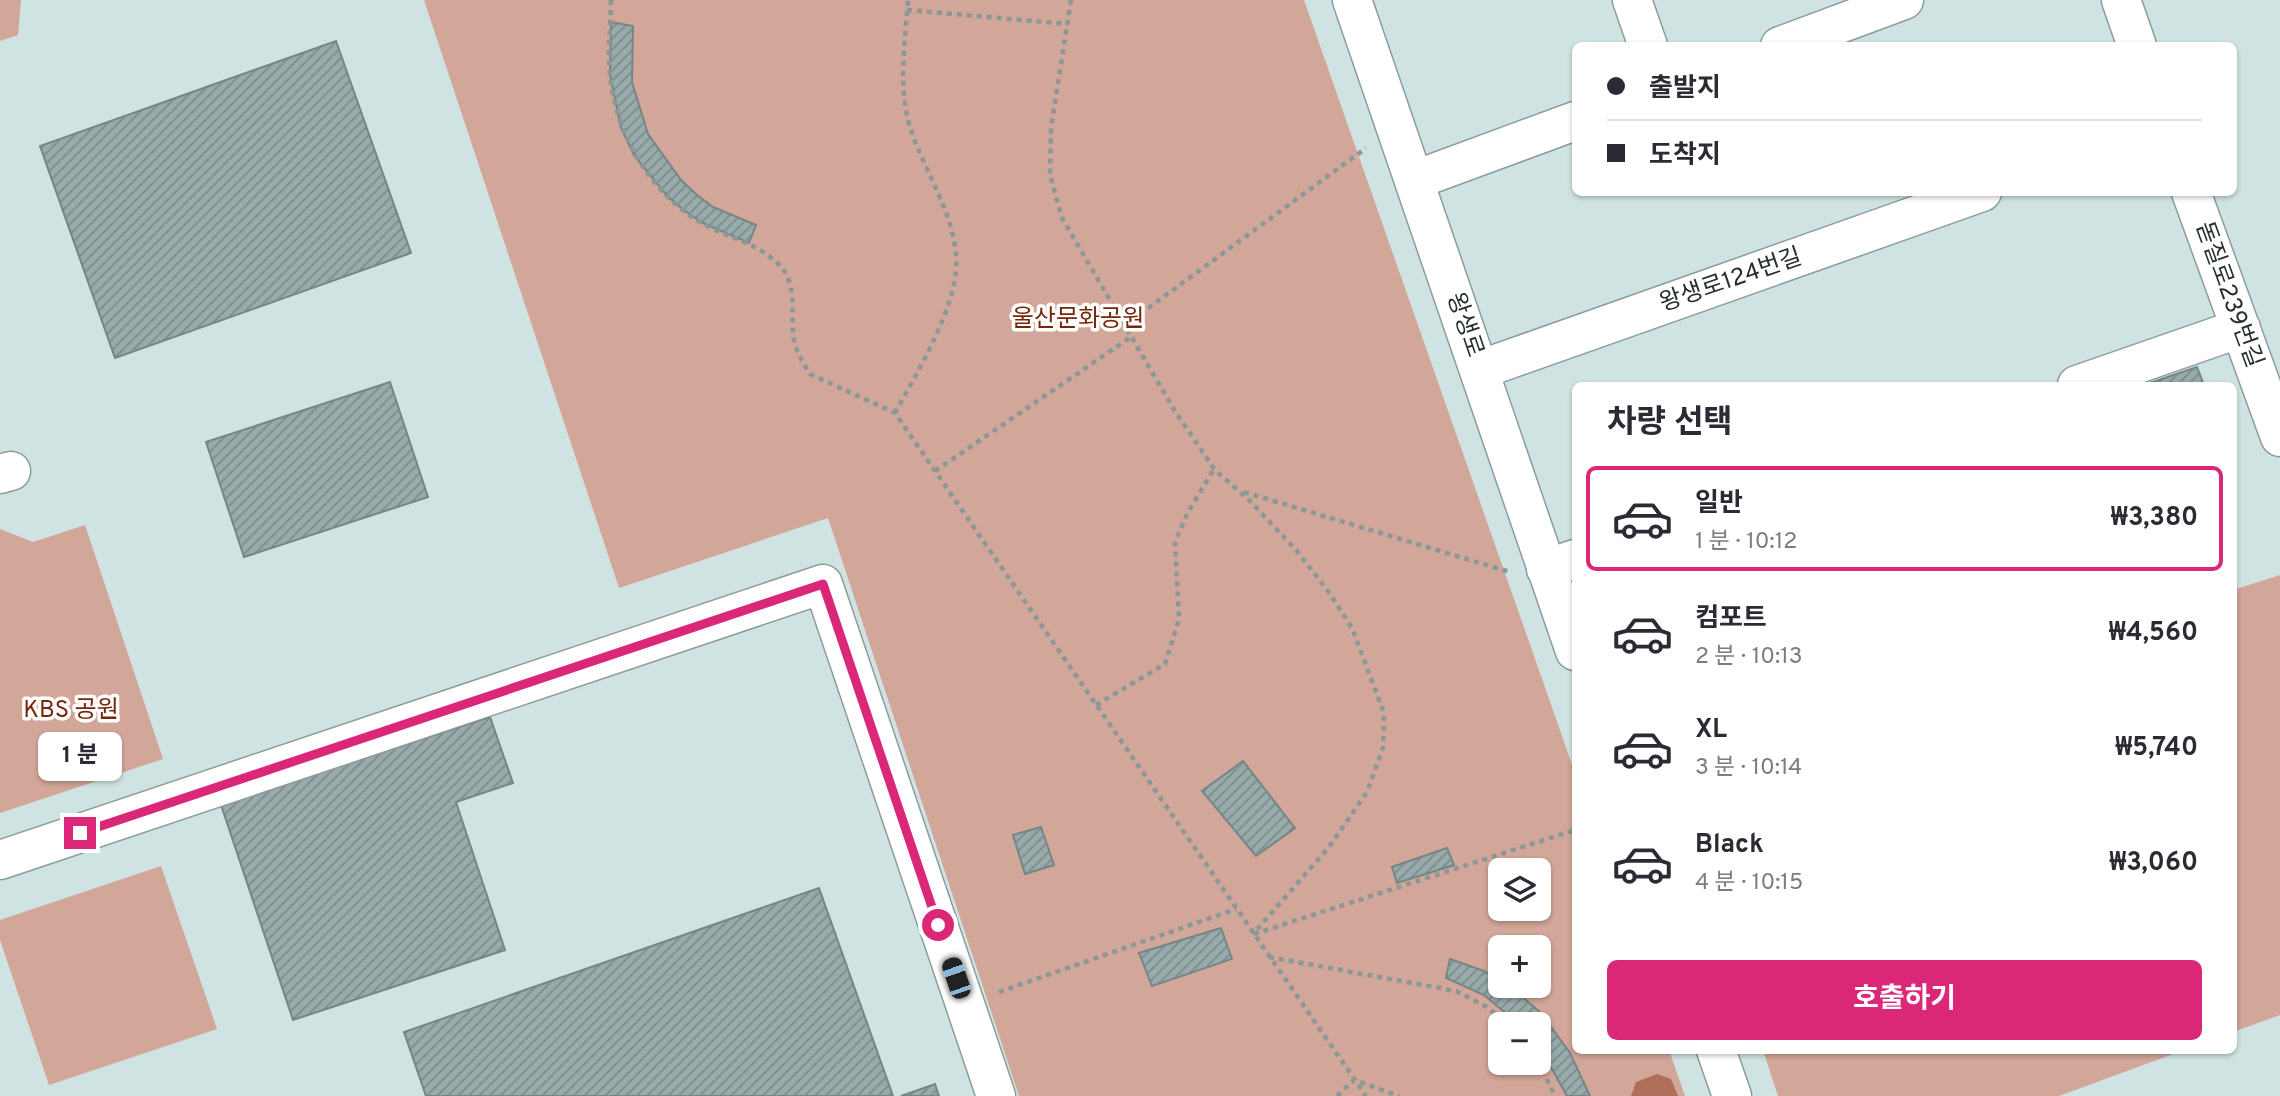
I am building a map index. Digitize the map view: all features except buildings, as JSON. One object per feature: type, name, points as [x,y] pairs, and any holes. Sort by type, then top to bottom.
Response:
[{"type":"street","name":"왕생로","points":[[1352,0],[1479,370],[1558,571],[1572,637]]},
{"type":"street","points":[[1632,0],[1647,42]]},
{"type":"street","points":[[2121,0],[2136,42]]},
{"type":"street","points":[[1790,42],[1887,3]]},
{"type":"street","points":[[1415,180],[1572,122]]},
{"type":"street","name":"왕생로124번길","points":[[1479,370],[1971,196]]},
{"type":"street","name":"돋질로239번길","points":[[2192,196],[2280,437]]},
{"type":"street","points":[[2086,382],[2241,328]]},
{"type":"street","points":[[0,860],[823,584],[996,1096]]},
{"type":"street","points":[[1717,1054],[1732,1096]]},
{"type":"path","points":[[611,0],[610,75],[621,128],[634,155],[667,196],[685,211],[703,223],[749,243],[782,268],[792,293],[794,340],[810,374],[895,413],[1366,1096]]},
{"type":"path","points":[[895,413],[943,313],[954,282],[956,256],[950,223],[911,131],[902,77],[908,0]]},
{"type":"path","points":[[1071,0],[1051,128],[1050,175],[1062,218],[1130,337],[1214,469],[1240,491],[1296,550],[1328,591],[1352,628],[1384,713],[1383,748],[1367,792],[1329,847],[1253,934]]},
{"type":"path","points":[[907,10],[1068,24]]},
{"type":"path","points":[[1124,326],[1396,125]]},
{"type":"path","points":[[935,471],[1130,337]]},
{"type":"path","points":[[1096,705],[1165,664],[1179,619],[1175,542],[1188,512],[1214,469]]},
{"type":"path","points":[[1240,491],[1558,571]]},
{"type":"path","points":[[1253,934],[1572,831]]},
{"type":"path","points":[[965,1004],[1236,909]]},
{"type":"path","points":[[1269,957],[1456,991],[1493,1012]]},
{"type":"path","points":[[1545,1075],[1555,1096]]},
{"type":"path","points":[[1337,1096],[1354,1080]]},
{"type":"path","points":[[1354,1080],[1399,1096]]},
{"type":"green space","points":[[0,0],[21,0],[18,35],[0,41]]},
{"type":"green space","name":"울산문화공원","points":[[424,0],[1304,0],[1572,764],[1572,1054],[1670,1054],[1685,1096],[1019,1096],[828,518],[619,588]]},
{"type":"green space","name":"KBS 공원","points":[[85,525],[163,759],[0,813],[0,529],[33,542]]},
{"type":"green space","points":[[2280,575],[2280,1015],[2237,1031],[2237,589]]},
{"type":"green space","points":[[161,866],[217,1029],[49,1085],[0,940],[0,920]]},
{"type":"green space","points":[[1764,1054],[2173,1054],[2059,1096],[1778,1096]]},
{"type":"shaded area","points":[[1657,1074],[1671,1079],[1678,1096],[1631,1096],[1636,1082]]},
{"type":"route","points":[[80,833],[823,584],[938,925]]}]
